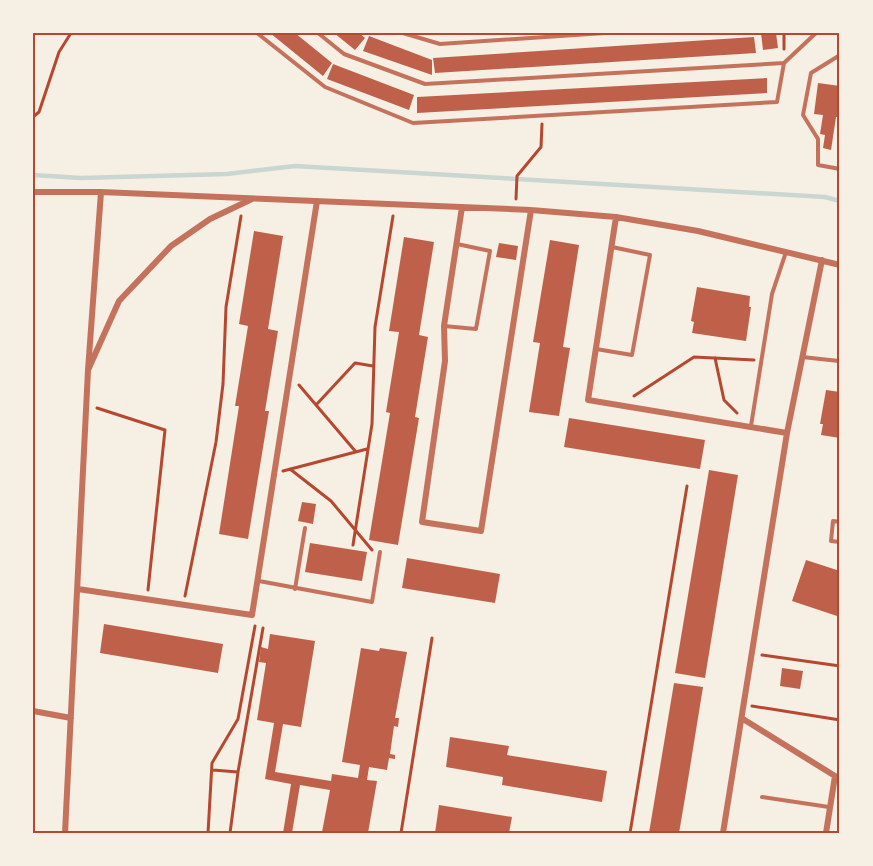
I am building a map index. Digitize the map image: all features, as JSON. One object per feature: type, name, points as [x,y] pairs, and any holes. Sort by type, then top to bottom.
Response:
[{"type":"street","points":[[33,192],[101,192],[462,207],[615,217],[698,231],[840,265]]},
{"type":"street","points":[[65,833],[88,369],[101,192]]},
{"type":"street","points":[[88,369],[119,301],[171,246],[210,219],[252,198]]},
{"type":"street","points":[[78,589],[252,615],[317,201]]},
{"type":"street","points":[[462,207],[444,326],[445,361],[422,522],[482,531],[531,210]]},
{"type":"street","points":[[615,217],[588,400],[787,433]]},
{"type":"street","points":[[723,833],[787,433],[822,260]]},
{"type":"street","points":[[33,711],[71,718]]},
{"type":"street","points":[[742,719],[835,776],[826,833]]},
{"type":"lane","points":[[257,33],[325,87],[413,123],[777,102],[784,63],[816,33]]},
{"type":"lane","points":[[318,33],[344,54],[425,84],[784,63]]},
{"type":"lane","points":[[403,33],[440,44],[605,33]]},
{"type":"lane","points":[[500,33],[500,40]]},
{"type":"lane","points":[[840,55],[811,73],[803,115],[818,139],[818,165],[840,169]]},
{"type":"lane","points":[[444,326],[476,329],[490,250],[457,244]]},
{"type":"lane","points":[[596,349],[632,355],[650,255],[612,248]]},
{"type":"lane","points":[[751,427],[772,294],[786,252]]},
{"type":"lane","points":[[802,357],[839,361],[840,357]]},
{"type":"lane","points":[[840,522],[833,521],[831,541],[840,542]]},
{"type":"lane","points":[[295,589],[305,528]]},
{"type":"lane","points":[[259,581],[372,602],[380,552]]},
{"type":"lane","points":[[762,797],[830,807]]},
{"type":"path","points":[[33,117],[39,112],[59,52],[71,33]]},
{"type":"path","points":[[517,188],[517,176],[541,147],[543,116]]},
{"type":"path","points":[[184,605],[216,442],[223,384],[226,307],[241,216]]},
{"type":"path","points":[[353,545],[372,424],[375,327],[393,216]]},
{"type":"path","points":[[620,405],[694,357],[762,360]]},
{"type":"path","points":[[715,358],[724,400],[751,427]]},
{"type":"path","points":[[316,405],[355,363],[373,366]]},
{"type":"path","points":[[290,382],[298,384],[356,452]]},
{"type":"path","points":[[97,408],[165,430],[148,599]]},
{"type":"path","points":[[276,471],[368,449]]},
{"type":"path","points":[[290,469],[331,501],[379,558]]},
{"type":"path","points":[[630,833],[687,486]]},
{"type":"path","points":[[208,833],[212,763],[238,719],[255,626]]},
{"type":"path","points":[[230,833],[262,628]]},
{"type":"path","points":[[401,833],[432,638]]},
{"type":"path","points":[[766,655],[840,666]]},
{"type":"path","points":[[745,705],[840,720]]},
{"type":"path","points":[[212,770],[238,772]]},
{"type":"building","points":[[270,33],[295,33],[332,63],[323,76]]},
{"type":"building","points":[[334,33],[359,33],[365,38],[355,50]]},
{"type":"building","points":[[761,33],[776,33],[778,48],[763,50]]},
{"type":"building","points":[[369,36],[432,60],[432,75],[363,51]]},
{"type":"building","points":[[754,37],[756,53],[435,73],[433,58]]},
{"type":"building","points":[[333,64],[414,95],[409,110],[327,79]]},
{"type":"building","points":[[767,78],[767,93],[417,113],[417,97]]},
{"type":"building","points":[[818,83],[840,86],[840,117],[836,117],[831,150],[823,148],[825,135],[820,134],[823,115],[814,114]]},
{"type":"building","points":[[254,231],[283,236],[268,329],[278,331],[265,411],[269,411],[248,539],[219,534],[239,406],[235,406],[248,326],[239,324]]},
{"type":"building","points":[[404,237],[434,242],[419,335],[428,337],[415,417],[419,418],[398,545],[369,540],[390,413],[386,412],[399,332],[389,331]]},
{"type":"building","points":[[550,240],[579,245],[563,347],[570,348],[559,416],[529,412],[540,343],[533,342]]},
{"type":"building","points":[[499,243],[518,246],[516,260],[496,257]]},
{"type":"building","points":[[697,287],[750,296],[749,307],[751,307],[746,341],[692,333],[694,322],[691,321]]},
{"type":"building","points":[[826,390],[840,392],[840,438],[821,435],[823,424],[820,424]]},
{"type":"building","points":[[569,418],[705,440],[700,469],[564,447]]},
{"type":"building","points":[[709,470],[738,475],[705,678],[675,673]]},
{"type":"building","points":[[302,502],[316,504],[313,524],[298,521]]},
{"type":"building","points":[[310,543],[367,552],[362,581],[305,572]]},
{"type":"building","points":[[407,558],[500,574],[495,603],[402,588]]},
{"type":"building","points":[[806,560],[840,571],[840,617],[792,601]]},
{"type":"building","points":[[104,624],[223,644],[218,673],[100,653]]},
{"type":"building","points":[[270,634],[315,641],[301,727],[283,724],[275,772],[331,781],[332,774],[358,778],[360,765],[342,762],[361,648],[407,652],[395,718],[399,718],[398,727],[394,726],[390,754],[395,755],[395,759],[389,758],[387,770],[369,767],[367,780],[377,781],[368,833],[322,832],[330,790],[300,785],[292,833],[283,833],[291,784],[265,779],[274,723],[257,720],[266,663],[259,662],[261,647],[268,649]]},
{"type":"building","points":[[782,668],[803,671],[800,689],[780,686]]},
{"type":"building","points":[[674,683],[703,687],[686,792],[679,833],[649,833]]},
{"type":"building","points":[[450,737],[509,746],[507,755],[607,771],[602,802],[502,785],[503,777],[446,767]]},
{"type":"building","points":[[439,805],[512,817],[509,833],[435,833]]},
{"type":"waterway","points":[[33,175],[81,178],[227,174],[295,166],[825,197],[840,201]]}]
